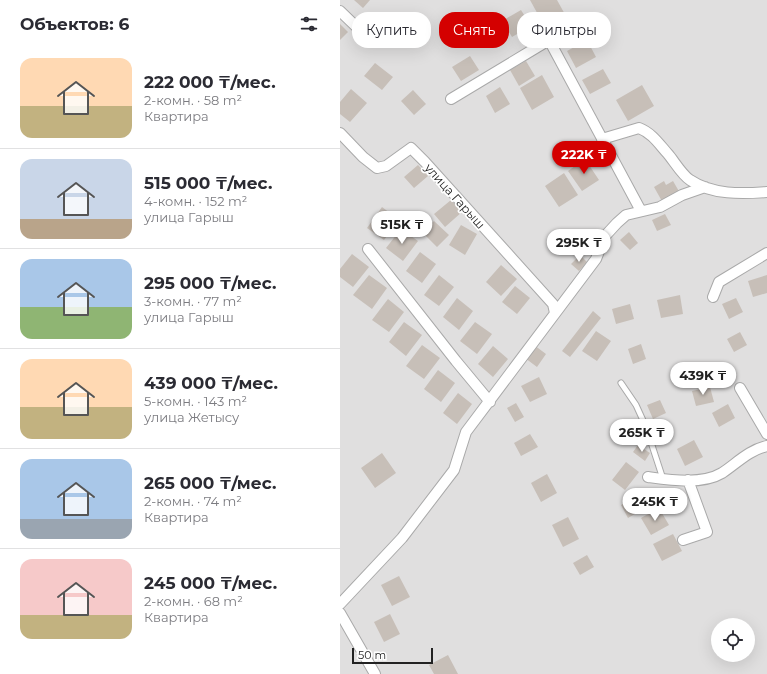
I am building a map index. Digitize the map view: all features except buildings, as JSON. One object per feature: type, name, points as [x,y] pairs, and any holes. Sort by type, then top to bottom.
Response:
[{"type":"street","points":[[340,11],[352,23]]},
{"type":"street","points":[[451,99],[549,40],[641,211]]},
{"type":"street","points":[[602,139],[639,128],[648,132],[689,179],[705,187],[724,192],[767,192]]},
{"type":"street","name":"улица Гарыш","points":[[340,133],[363,157],[377,168],[386,166],[411,148],[426,162],[553,304],[555,313]]},
{"type":"street","points":[[340,604],[402,538],[454,470],[466,432],[596,259],[605,236],[626,215],[660,207],[682,195],[705,187]]},
{"type":"street","points":[[368,248],[490,402]]},
{"type":"street","points":[[713,297],[720,282],[767,253]]},
{"type":"street","points":[[740,388],[767,434]]},
{"type":"street","points":[[648,477],[678,481],[705,479],[720,474],[746,455],[767,446]]},
{"type":"street","points":[[683,540],[707,532],[688,480]]},
{"type":"street","points":[[340,613],[375,674]]},
{"type":"lane","points":[[621,383],[636,405],[646,428],[663,479]]},
{"type":"shaded area","points":[[340,0],[767,0],[767,674],[340,674]]}]
